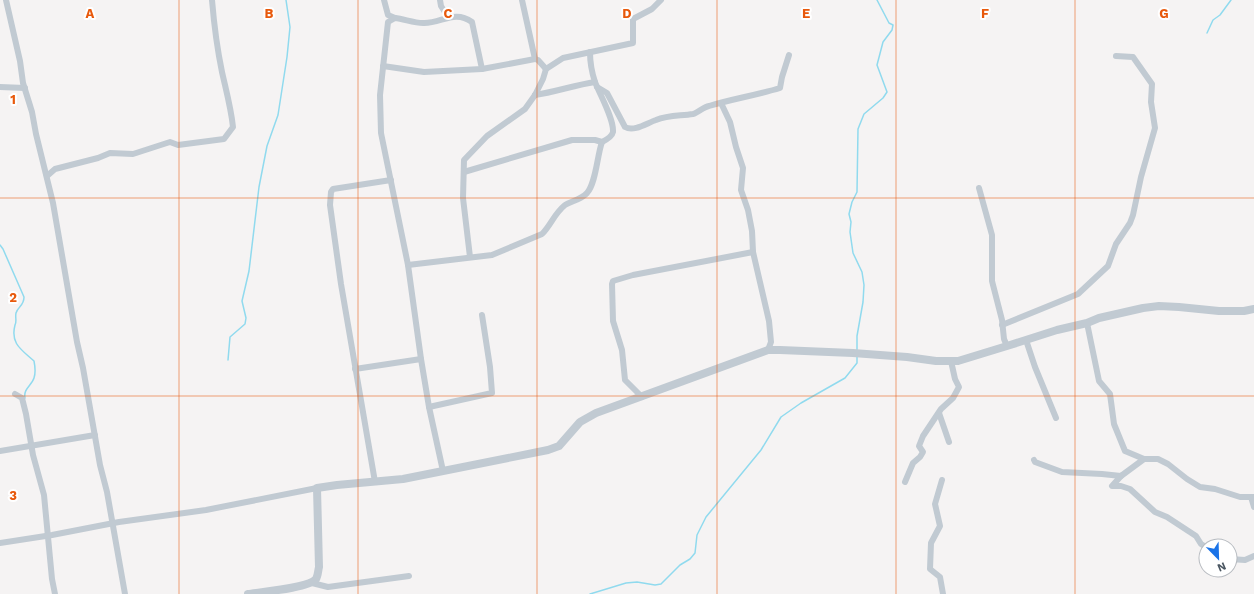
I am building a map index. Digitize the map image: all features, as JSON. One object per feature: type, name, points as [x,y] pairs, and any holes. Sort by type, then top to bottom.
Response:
[{"type":"street","points":[[6,0],[25,88],[47,176],[63,254],[77,342],[83,368],[94,435],[107,492],[125,594]]},
{"type":"street","points":[[47,176],[55,169],[98,158],[110,153],[133,154],[170,142],[178,145],[224,139],[233,127],[231,110],[221,71],[214,27],[212,0]]},
{"type":"street","points":[[384,0],[388,14],[388,22],[380,95],[381,133],[408,265],[429,407],[443,471]]},
{"type":"street","points":[[440,0],[441,6],[448,17]]},
{"type":"street","points":[[522,0],[535,59]]},
{"type":"street","points":[[470,257],[463,198],[464,160],[487,136],[525,109],[535,95],[546,69],[563,58],[633,43],[633,19],[652,9],[661,0]]},
{"type":"street","points":[[388,14],[395,18],[423,23],[435,22],[448,17],[466,17],[472,22],[482,69]]},
{"type":"street","points":[[388,22],[395,18]]},
{"type":"street","points":[[464,172],[572,140],[595,140],[602,142],[610,138],[613,132],[610,117],[596,84],[590,61],[590,52]]},
{"type":"street","points":[[535,95],[552,93],[578,85],[596,84],[607,93],[625,127],[628,129],[633,129],[658,119],[694,114],[706,106],[780,88],[789,55]]},
{"type":"street","points":[[1002,325],[1078,294],[1108,266],[1116,244],[1130,223],[1155,128],[1151,102],[1152,84],[1133,57],[1116,56]]},
{"type":"street","points":[[383,66],[424,72],[482,69],[535,59],[538,60],[546,69]]},
{"type":"street","points":[[0,87],[25,88]]},
{"type":"street","points":[[721,103],[730,122],[743,168],[741,190],[748,210],[752,231],[753,252],[769,321],[772,342],[768,350]]},
{"type":"street","points":[[408,265],[492,255],[542,234],[546,230],[552,218],[565,205],[587,194],[593,181],[602,142]]},
{"type":"street","points":[[375,482],[355,369],[330,205],[331,192],[333,189],[391,180]]},
{"type":"street","points":[[979,188],[992,235],[992,281],[1004,339],[1007,346]]},
{"type":"street","points":[[642,397],[625,380],[622,350],[613,321],[613,281],[633,275],[753,252]]},
{"type":"street","points":[[0,543],[206,510],[317,488],[403,479],[548,450],[559,446],[580,422],[596,413],[768,350],[857,354],[951,361],[969,358],[1056,330],[1087,323],[1099,318],[1143,308],[1159,306],[1202,308],[1219,311],[1244,311],[1254,308]]},
{"type":"street","points":[[429,407],[492,393],[490,367],[482,315]]},
{"type":"street","points":[[1087,323],[1099,381],[1110,394],[1114,424],[1125,451],[1144,459],[1158,459],[1168,464],[1200,487],[1215,489],[1240,497],[1253,497],[1254,507]]},
{"type":"street","points":[[1026,340],[1035,367],[1056,418]]},
{"type":"street","points":[[355,369],[421,358]]},
{"type":"street","points":[[905,482],[913,463],[923,452],[919,446],[922,436],[939,413],[953,398],[960,387],[955,379],[951,361]]},
{"type":"street","points":[[15,394],[22,398],[33,455],[44,495],[52,579],[55,594]]},
{"type":"street","points":[[939,413],[948,442]]},
{"type":"street","points":[[0,451],[94,435]]},
{"type":"street","points":[[1144,459],[1121,476],[1112,486],[1121,486],[1130,489],[1155,512],[1167,517],[1196,536],[1198,539]]},
{"type":"street","points":[[1034,460],[1035,462],[1062,472],[1121,476]]},
{"type":"street","points":[[942,480],[935,504],[940,526],[931,543],[930,569],[940,577],[943,594]]},
{"type":"street","points":[[312,583],[317,578],[319,567],[317,488]]},
{"type":"street","points":[[1238,560],[1245,560],[1254,556]]},
{"type":"street","points":[[248,594],[312,583],[328,587],[409,576]]},
{"type":"street","points":[[328,587],[329,594]]},
{"type":"waterway","points":[[228,360],[230,337],[245,324],[246,318],[242,301],[249,271],[259,187],[267,146],[278,115],[287,57],[290,27],[286,0]]},
{"type":"waterway","points":[[857,350],[857,336],[863,302],[864,285],[862,272],[853,253],[849,214],[852,202],[857,192],[858,129],[864,114],[883,98],[887,92],[877,65],[883,42],[892,30],[893,25],[889,23],[877,0]]},
{"type":"waterway","points":[[1207,33],[1213,20],[1220,15],[1231,0]]},
{"type":"waterway","points":[[0,245],[24,297],[23,302],[16,313],[14,337],[21,350],[34,361],[35,376],[25,392],[25,398]]},
{"type":"waterway","points":[[590,594],[626,583],[637,582],[655,585],[661,584],[680,565],[690,559],[695,553],[697,535],[706,517],[761,450],[781,417],[801,403],[845,378],[857,363],[857,356]]}]
